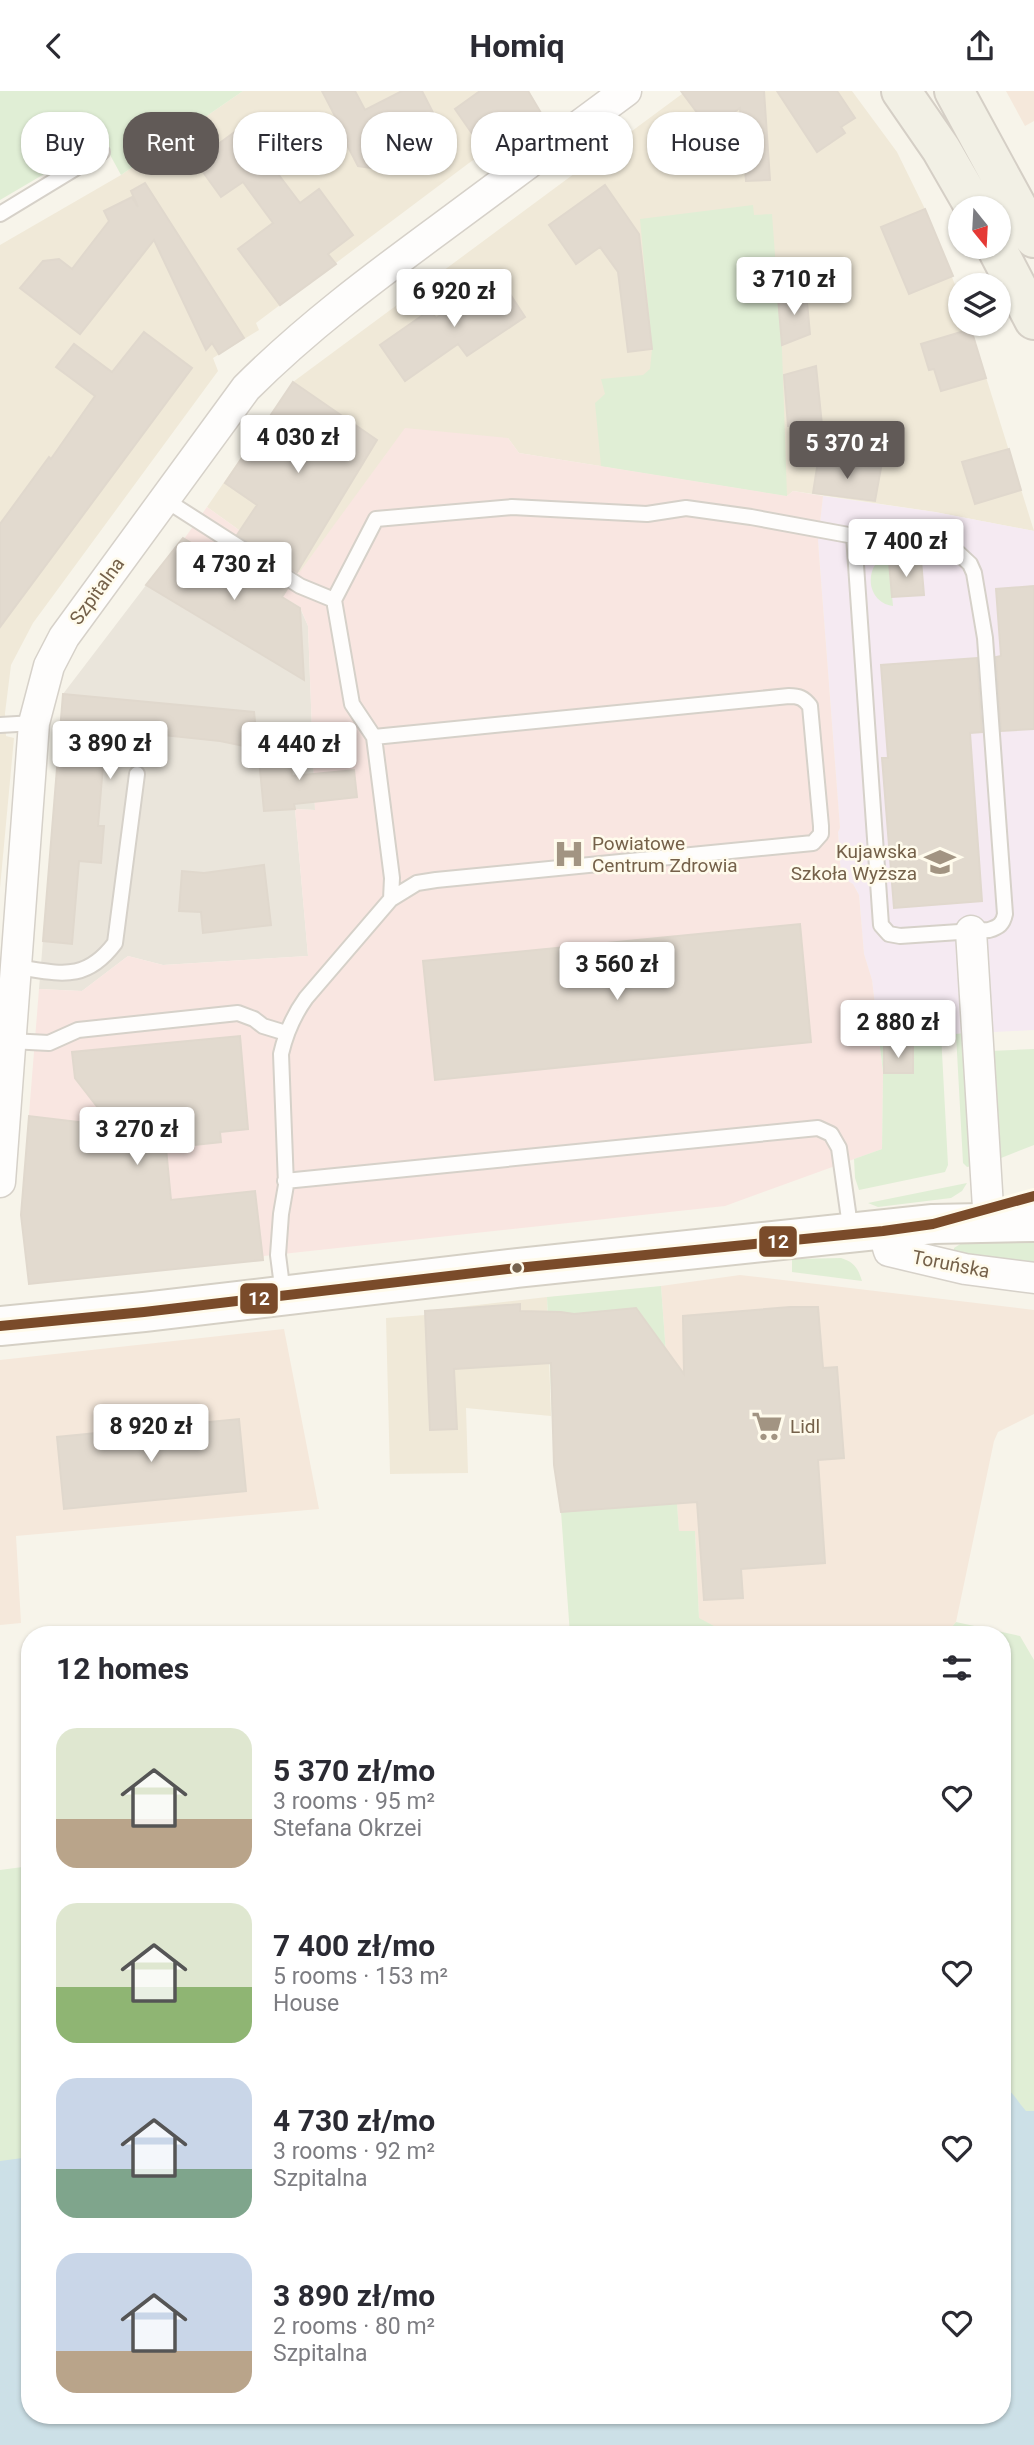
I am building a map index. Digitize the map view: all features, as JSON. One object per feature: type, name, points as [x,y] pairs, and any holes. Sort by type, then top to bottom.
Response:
[{"type":"main road","points":[[901,91],[942,149],[968,196]]},
{"type":"main road","points":[[954,91],[1034,238]]},
{"type":"main road","points":[[1002,259],[1034,320]]},
{"type":"main road","points":[[989,1216],[1034,1196]]},
{"type":"main road","points":[[0,1326],[144,1313],[517,1268],[867,1232],[989,1216],[1034,1222]]},
{"type":"street","name":"Szpitalna","points":[[0,1182],[33,723],[49,666],[64,638],[246,388],[277,357],[323,317],[626,91]]},
{"type":"street","points":[[971,931],[989,1216]]},
{"type":"street","name":"Toruńska","points":[[867,1232],[889,1251],[965,1269],[1034,1278]]},
{"type":"lane","points":[[0,214],[64,175]]},
{"type":"lane","points":[[164,499],[300,586],[334,600]]},
{"type":"lane","points":[[391,899],[392,878],[374,737],[352,704],[334,600],[376,519],[512,507],[647,514],[686,508],[956,551],[970,564],[976,579],[985,638],[1004,914],[998,927],[900,936],[889,934],[881,925],[853,536]]},
{"type":"lane","points":[[283,1296],[278,1255],[285,1181],[281,1054],[286,1033],[306,998],[391,899],[417,883],[436,880],[813,843],[821,834],[810,706],[799,696],[374,737]]},
{"type":"lane","points":[[0,725],[33,723]]},
{"type":"lane","points":[[16,967],[73,974],[107,953],[115,943],[137,774]]},
{"type":"lane","points":[[10,1041],[49,1043],[78,1030],[238,1013],[263,1026],[286,1033]]},
{"type":"lane","points":[[285,1181],[818,1128],[831,1134],[839,1148],[867,1232]]},
{"type":"shaded area","points":[[243,91],[529,91],[540,112],[471,112],[471,162],[457,172],[457,112],[361,112],[361,175],[453,175],[256,323],[259,330],[213,358],[218,371],[33,623],[11,665],[5,713],[6,736],[14,738],[0,888],[0,245],[123,174],[219,175],[219,112],[212,112]]},
{"type":"shaded area","points":[[686,91],[852,91],[897,152],[925,209],[950,273],[948,273],[948,336],[973,336],[1034,531],[935,512],[793,491],[787,496],[519,453],[508,438],[299,573],[207,507],[293,382],[573,175],[633,175],[633,130],[647,120],[647,175],[764,175],[764,112],[658,112]]},
{"type":"shaded area","points":[[1006,91],[1034,91],[1034,121],[1025,126]]},
{"type":"shaded area","name":"Powiatowe Centrum Zdrowia","points":[[405,428],[508,438],[519,453],[787,496],[793,491],[823,496],[818,541],[840,828],[841,877],[853,884],[859,895],[864,954],[872,980],[883,1073],[882,1149],[725,1206],[264,1256],[263,1260],[29,1284],[21,1215],[39,989],[82,991],[128,956],[163,965],[308,956],[295,809],[315,810],[308,626],[300,607],[184,539],[207,507],[299,573]]},
{"type":"shaded area","points":[[823,496],[935,512],[1034,531],[1034,1030],[879,1038],[872,980],[864,954],[859,895],[853,884],[841,877],[840,828],[818,541]]},
{"type":"shaded area","points":[[182,538],[300,608],[308,626],[315,810],[295,809],[308,956],[163,965],[128,956],[82,991],[39,989],[63,694]]},
{"type":"shaded area","points":[[740,1275],[1034,1310],[1034,1414],[998,1432],[994,1441],[956,1622],[953,1626],[714,1626],[699,1619],[695,1531],[679,1532],[661,1286]]},
{"type":"shaded area","points":[[547,1297],[551,1416],[466,1408],[468,1473],[390,1474],[386,1318]]},
{"type":"shaded area","points":[[284,1329],[319,1509],[16,1536],[21,1623],[0,1625],[0,1360]]},
{"type":"shaded area","points":[[1011,2092],[1026,2111],[1034,2111],[1034,2445],[0,2445],[0,2161],[21,2158],[21,2424],[1011,2424]]},
{"type":"green space","points":[[0,91],[243,91],[212,112],[123,112],[121,175],[109,153],[109,112],[21,112],[21,175],[42,175],[0,200]]},
{"type":"green space","points":[[753,205],[754,215],[772,214],[782,350],[787,496],[601,466],[595,403],[605,394],[601,379],[643,375],[650,369],[652,349],[640,219]]},
{"type":"green space","points":[[889,554],[896,554],[894,562],[889,563],[893,606],[883,603],[877,597],[872,590],[871,581],[875,565]]},
{"type":"green space","points":[[964,1033],[972,1166],[967,1167],[963,1163],[956,1034]]},
{"type":"green space","points":[[941,1034],[948,1165],[945,1172],[859,1190],[854,1159],[882,1149],[883,1073],[879,1038]]},
{"type":"green space","points":[[1034,1049],[1034,1145],[996,1160],[990,1051]]},
{"type":"green space","points":[[967,1183],[962,1191],[951,1198],[878,1207],[868,1203]]},
{"type":"green space","points":[[1034,1235],[1034,1267],[977,1260],[954,1251],[954,1248],[962,1243]]},
{"type":"green space","points":[[841,1258],[855,1266],[862,1281],[792,1272],[792,1259]]},
{"type":"green space","points":[[661,1286],[679,1531],[695,1531],[699,1618],[714,1626],[569,1626],[561,1512],[554,1465],[547,1297]]},
{"type":"green space","points":[[956,1622],[974,1626],[953,1626]]},
{"type":"green space","points":[[1011,1634],[1020,1636],[1034,1660],[1034,2445],[0,2445],[0,1870],[21,1867],[21,2424],[1011,2424]]},
{"type":"building","points":[[322,91],[355,91],[365,110],[402,91],[422,91],[433,112],[361,112],[361,166],[358,166],[347,145],[347,112],[333,112]]},
{"type":"building","points":[[480,91],[528,91],[540,112],[471,112],[471,132],[455,109]]},
{"type":"building","points":[[681,91],[764,91],[770,180],[746,181],[746,175],[764,175],[764,112],[740,112],[740,108],[735,112],[697,112]]},
{"type":"building","points":[[777,91],[837,91],[855,118],[841,127],[845,133],[817,152]]},
{"type":"building","points":[[233,133],[233,175],[279,175],[300,203],[319,189],[353,235],[328,254],[336,264],[280,305],[238,249],[273,223],[243,182],[221,197],[205,175],[219,175],[219,143]]},
{"type":"building","points":[[145,183],[244,338],[219,354],[212,343],[206,350],[154,240],[80,334],[20,288],[43,261],[59,259],[72,269],[109,221],[104,211],[132,197],[138,207],[131,191]]},
{"type":"building","points":[[605,185],[639,234],[652,349],[628,352],[618,272],[600,247],[576,264],[549,225]]},
{"type":"building","points":[[925,209],[952,273],[948,273],[948,278],[909,294],[881,227]]},
{"type":"building","points":[[498,276],[525,317],[467,356],[458,344],[405,381],[380,345],[430,310],[436,318]]},
{"type":"building","points":[[806,291],[810,334],[782,345],[778,298]]},
{"type":"building","points":[[144,332],[192,368],[0,627],[0,524],[49,457],[51,459],[95,396],[56,367],[74,344],[112,372]]},
{"type":"building","points":[[948,336],[973,336],[986,378],[941,391],[934,369],[929,370],[921,344]]},
{"type":"building","points":[[816,366],[822,425],[788,426],[784,375]]},
{"type":"building","points":[[293,382],[377,440],[297,572],[237,535],[257,505],[225,483]]},
{"type":"building","points":[[1009,449],[1021,490],[975,504],[962,462]]},
{"type":"building","points":[[818,461],[881,468],[875,501],[813,493]]},
{"type":"building","points":[[183,538],[220,560],[227,550],[287,589],[282,597],[300,608],[304,680],[146,585]]},
{"type":"building","points":[[921,560],[924,595],[892,597],[889,562]]},
{"type":"building","points":[[1034,586],[1034,729],[1001,731],[996,657],[1001,656],[996,589]]},
{"type":"building","points":[[977,658],[982,732],[970,733],[982,901],[894,908],[882,758],[888,758],[881,665]]},
{"type":"building","points":[[63,694],[254,712],[258,749],[220,741],[106,729],[98,826],[104,826],[101,863],[79,861],[72,944],[43,941]]},
{"type":"building","points":[[289,746],[292,776],[354,770],[357,797],[294,804],[295,809],[264,811],[258,749]]},
{"type":"building","points":[[264,865],[271,925],[203,933],[201,912],[179,911],[182,871],[204,873]]},
{"type":"building","points":[[800,924],[811,1042],[435,1080],[423,961]]},
{"type":"building","points":[[240,1036],[248,1129],[220,1132],[221,1142],[166,1148],[171,1200],[255,1191],[263,1260],[29,1284],[21,1215],[29,1116],[112,1126],[75,1078],[72,1052]]},
{"type":"building","points":[[884,1047],[913,1047],[913,1073],[884,1073]]},
{"type":"building","points":[[520,1304],[520,1311],[574,1314],[636,1308],[684,1374],[683,1316],[818,1307],[823,1368],[837,1367],[844,1458],[818,1460],[825,1563],[741,1569],[743,1598],[704,1600],[697,1502],[561,1512],[554,1465],[551,1363],[454,1369],[457,1429],[430,1430],[425,1311]]},
{"type":"building","points":[[239,1419],[246,1491],[64,1509],[57,1437]]},
{"type":"transit line","name":"12","points":[[0,1326],[144,1312],[517,1268],[883,1231],[933,1224],[1034,1196]]},
{"type":"place","name":"Powiatowe Centrum Zdrowia","points":[[569,854]]},
{"type":"place","name":"Kujawska Szkoła Wyższa","points":[[940,862]]},
{"type":"place","name":"Lidl","points":[[767,1426]]}]
